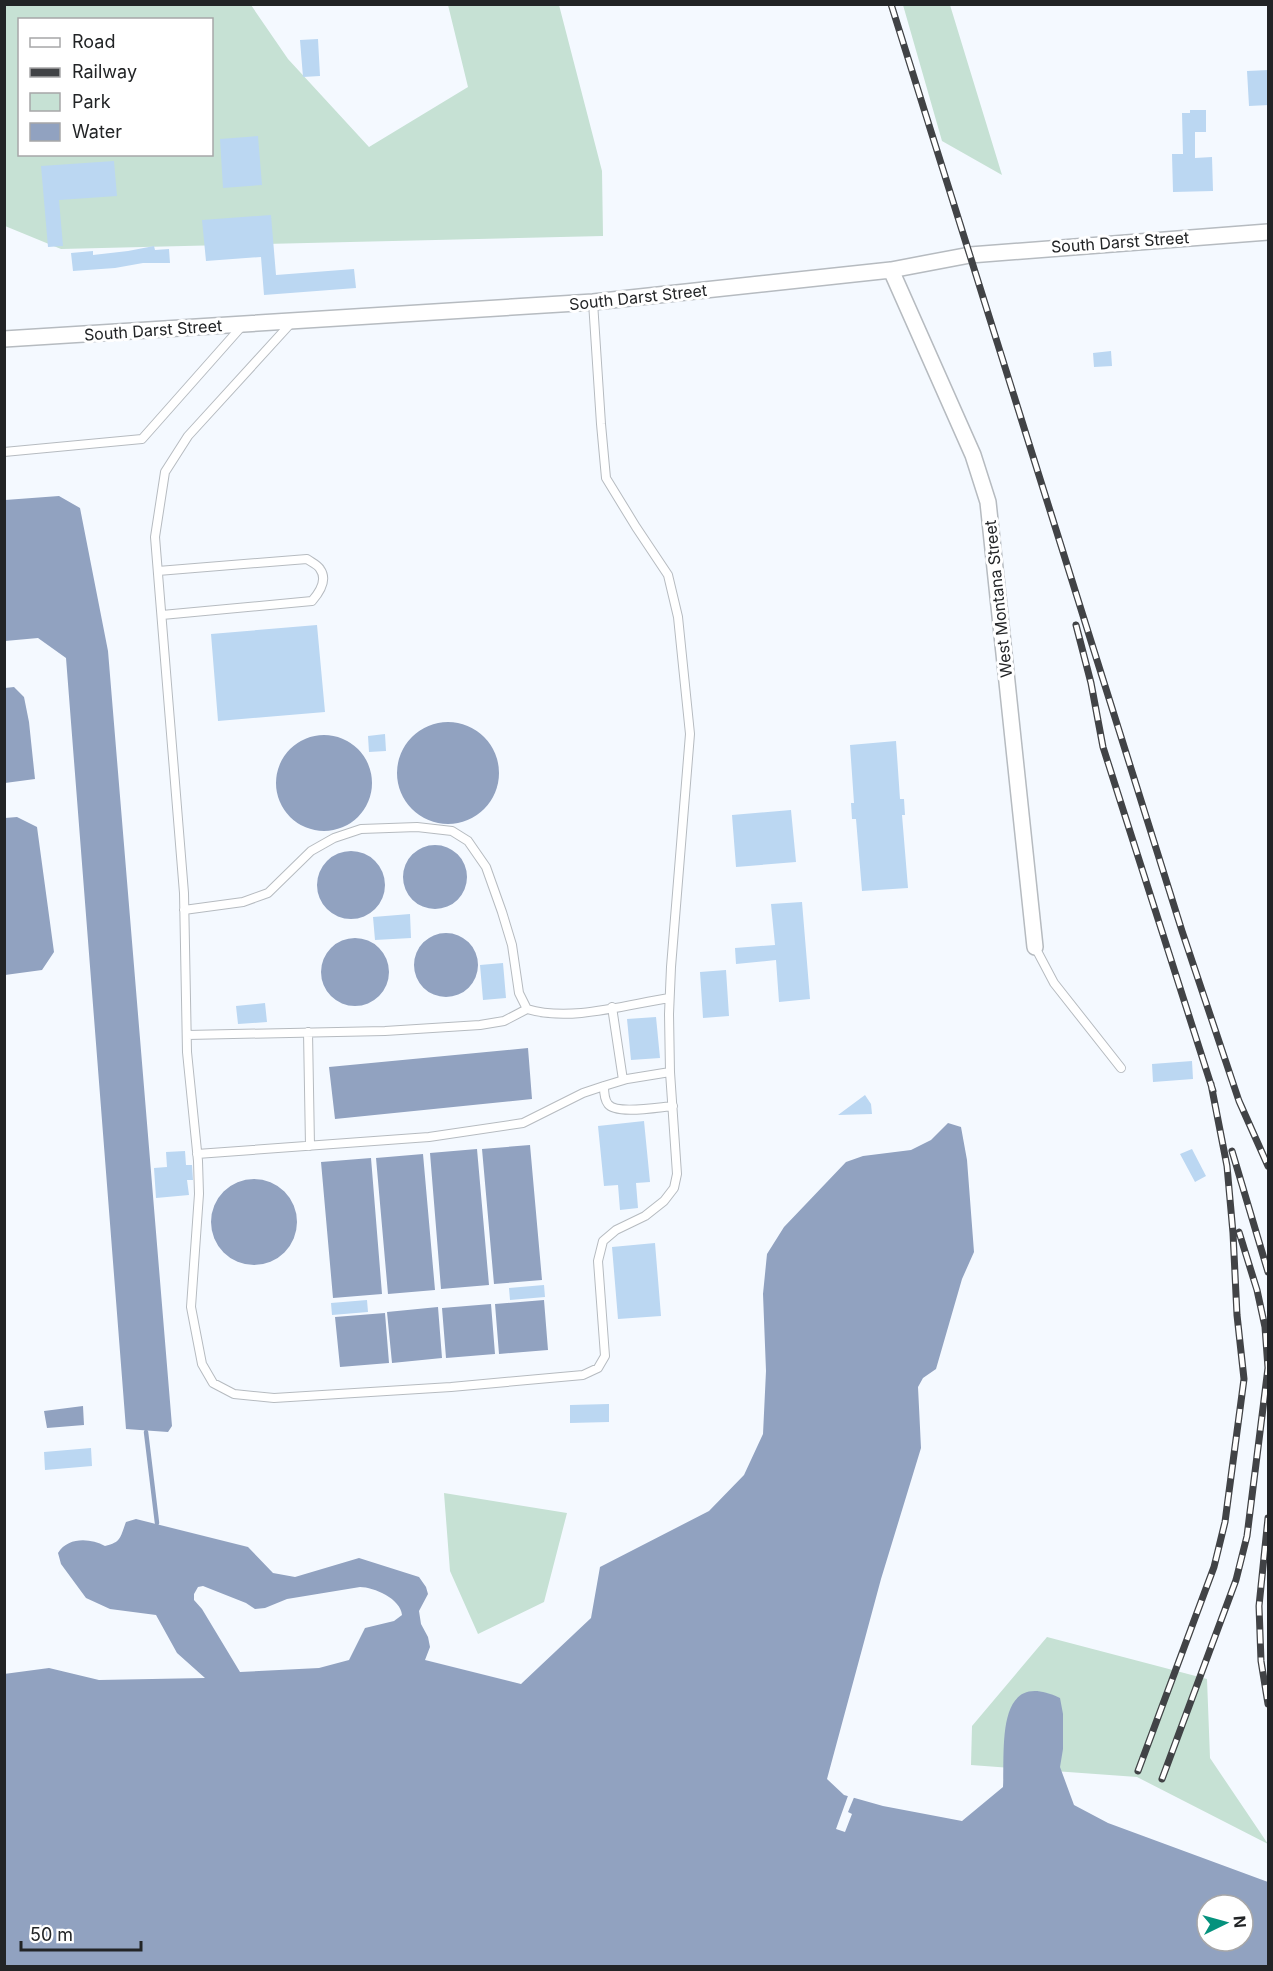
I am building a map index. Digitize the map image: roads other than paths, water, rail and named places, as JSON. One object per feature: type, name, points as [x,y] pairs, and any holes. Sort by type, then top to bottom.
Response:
[{"type":"street","name":"South Darst Street","points":[[4,339],[593,302],[891,270],[970,255],[1269,232]]},
{"type":"street","name":"West Montana Street","points":[[891,270],[974,455],[988,502],[1035,947]]},
{"type":"lane","points":[[293,321],[188,436],[165,472],[156,537],[184,910],[186,1035],[199,1194],[191,1307],[202,1364],[213,1383],[234,1394],[274,1398],[451,1387],[583,1375],[598,1368],[605,1356],[598,1261],[603,1241],[616,1230],[645,1216],[664,1201],[674,1188],[677,1156],[670,1072],[669,998],[690,734],[678,617],[668,575],[606,478],[593,302]]},
{"type":"lane","points":[[4,452],[142,439],[244,324]]},
{"type":"lane","points":[[158,571],[307,559],[320,568],[323,580],[320,592],[312,601],[162,615]]},
{"type":"lane","points":[[184,910],[243,902],[268,893],[311,851],[334,838],[362,829],[417,826],[452,831],[468,841],[486,867],[512,945],[519,993],[527,1009]]},
{"type":"lane","points":[[1035,947],[1054,983],[1120,1068]]},
{"type":"lane","points":[[186,1035],[385,1031],[480,1025],[504,1021],[527,1009],[543,1014],[567,1015],[669,998]]},
{"type":"lane","points":[[612,1007],[623,1080]]},
{"type":"lane","points":[[308,1032],[310,1146]]},
{"type":"lane","points":[[197,1154],[429,1137],[523,1123],[583,1093],[623,1080],[670,1072]]},
{"type":"lane","points":[[604,1086],[606,1102],[612,1108],[624,1110],[673,1106]]},
{"type":"water","points":[[59,496],[80,508],[108,651],[172,1426],[168,1432],[126,1429],[66,658],[38,638],[5,641],[5,500]]},
{"type":"water","points":[[14,687],[24,697],[35,779],[5,783],[5,688]]},
{"type":"water","points":[[448,722],[467,726],[484,737],[495,754],[499,773],[495,792],[484,809],[467,820],[448,824],[429,820],[412,809],[401,792],[397,773],[401,754],[412,737],[429,726]]},
{"type":"water","points":[[324,735],[342,739],[358,749],[368,765],[372,783],[368,801],[358,817],[342,827],[324,831],[306,827],[290,817],[280,801],[276,783],[280,765],[290,749],[306,739]]},
{"type":"water","points":[[17,817],[37,827],[54,952],[42,970],[5,975],[5,818]]},
{"type":"water","points":[[429,845],[441,845],[458,854],[465,865],[467,877],[465,889],[458,900],[441,909],[429,909],[417,904],[408,895],[403,883],[403,871],[408,859],[417,850]]},
{"type":"water","points":[[351,851],[364,854],[375,861],[382,872],[385,885],[382,898],[375,909],[364,916],[351,919],[338,916],[327,909],[320,898],[317,885],[320,872],[327,861],[338,854]]},
{"type":"water","points":[[446,933],[458,935],[469,942],[476,953],[478,965],[476,977],[469,988],[458,995],[446,997],[434,995],[423,988],[416,977],[414,965],[416,953],[423,942],[434,935]]},
{"type":"water","points":[[348,938],[362,938],[374,943],[384,953],[389,972],[384,991],[374,1001],[362,1006],[348,1006],[336,1001],[326,991],[321,979],[321,965],[326,953],[336,943]]},
{"type":"water","points":[[528,1048],[532,1099],[335,1119],[329,1067]]},
{"type":"water","points":[[948,1123],[961,1127],[967,1160],[974,1252],[962,1279],[936,1369],[923,1378],[918,1387],[921,1448],[881,1579],[827,1779],[844,1795],[883,1806],[962,1821],[1003,1787],[1005,1733],[1008,1716],[1014,1702],[1024,1693],[1039,1691],[1060,1698],[1063,1714],[1063,1749],[1060,1767],[1074,1805],[1108,1823],[1268,1882],[1268,1966],[5,1966],[4,1674],[49,1668],[99,1680],[205,1678],[177,1653],[156,1615],[110,1609],[86,1598],[61,1564],[58,1553],[62,1548],[80,1540],[93,1541],[105,1546],[115,1543],[120,1538],[126,1522],[136,1519],[248,1547],[273,1573],[295,1577],[359,1558],[419,1577],[426,1587],[428,1594],[419,1611],[421,1624],[430,1647],[425,1660],[521,1684],[591,1618],[600,1567],[709,1511],[744,1475],[763,1434],[766,1371],[763,1294],[767,1254],[784,1227],[846,1162],[863,1156],[911,1150],[931,1140]],"holes":[[[203,1586],[246,1603],[255,1609],[265,1608],[287,1599],[360,1587],[386,1595],[397,1604],[402,1615],[394,1621],[365,1628],[349,1660],[319,1668],[240,1672],[202,1609],[194,1600],[194,1594],[198,1587]]]},
{"type":"water","points":[[530,1145],[542,1280],[494,1284],[482,1149]]},
{"type":"water","points":[[477,1149],[489,1285],[441,1289],[430,1153]]},
{"type":"water","points":[[423,1154],[435,1290],[388,1294],[376,1158]]},
{"type":"water","points":[[371,1158],[382,1294],[333,1298],[321,1162]]},
{"type":"water","points":[[254,1179],[271,1182],[285,1191],[294,1205],[297,1222],[294,1239],[285,1253],[271,1262],[254,1265],[237,1262],[223,1253],[214,1239],[211,1222],[214,1205],[223,1191],[237,1182]]},
{"type":"water","points":[[544,1300],[548,1350],[499,1354],[495,1304]]},
{"type":"water","points":[[491,1304],[495,1354],[446,1358],[442,1308]]},
{"type":"water","points":[[438,1307],[442,1358],[392,1363],[387,1312]]},
{"type":"water","points":[[385,1313],[389,1363],[340,1367],[335,1317]]},
{"type":"water","points":[[83,1406],[84,1425],[47,1428],[44,1411]]},
{"type":"waterway","points":[[146,1432],[157,1523]]},
{"type":"railway","points":[[891,4],[1182,931],[1239,1101],[1268,1166]]},
{"type":"railway","points":[[1076,625],[1091,683],[1103,747],[1213,1091]]},
{"type":"railway","points":[[1138,1771],[1214,1567],[1225,1522],[1244,1379],[1237,1315],[1227,1166],[1211,1084]]},
{"type":"railway","points":[[1232,1151],[1268,1272]]},
{"type":"railway","points":[[1162,1779],[1236,1580],[1247,1536],[1268,1368],[1265,1327],[1257,1290],[1239,1232]]},
{"type":"railway","points":[[1268,1518],[1259,1606],[1261,1661],[1268,1704]]}]
